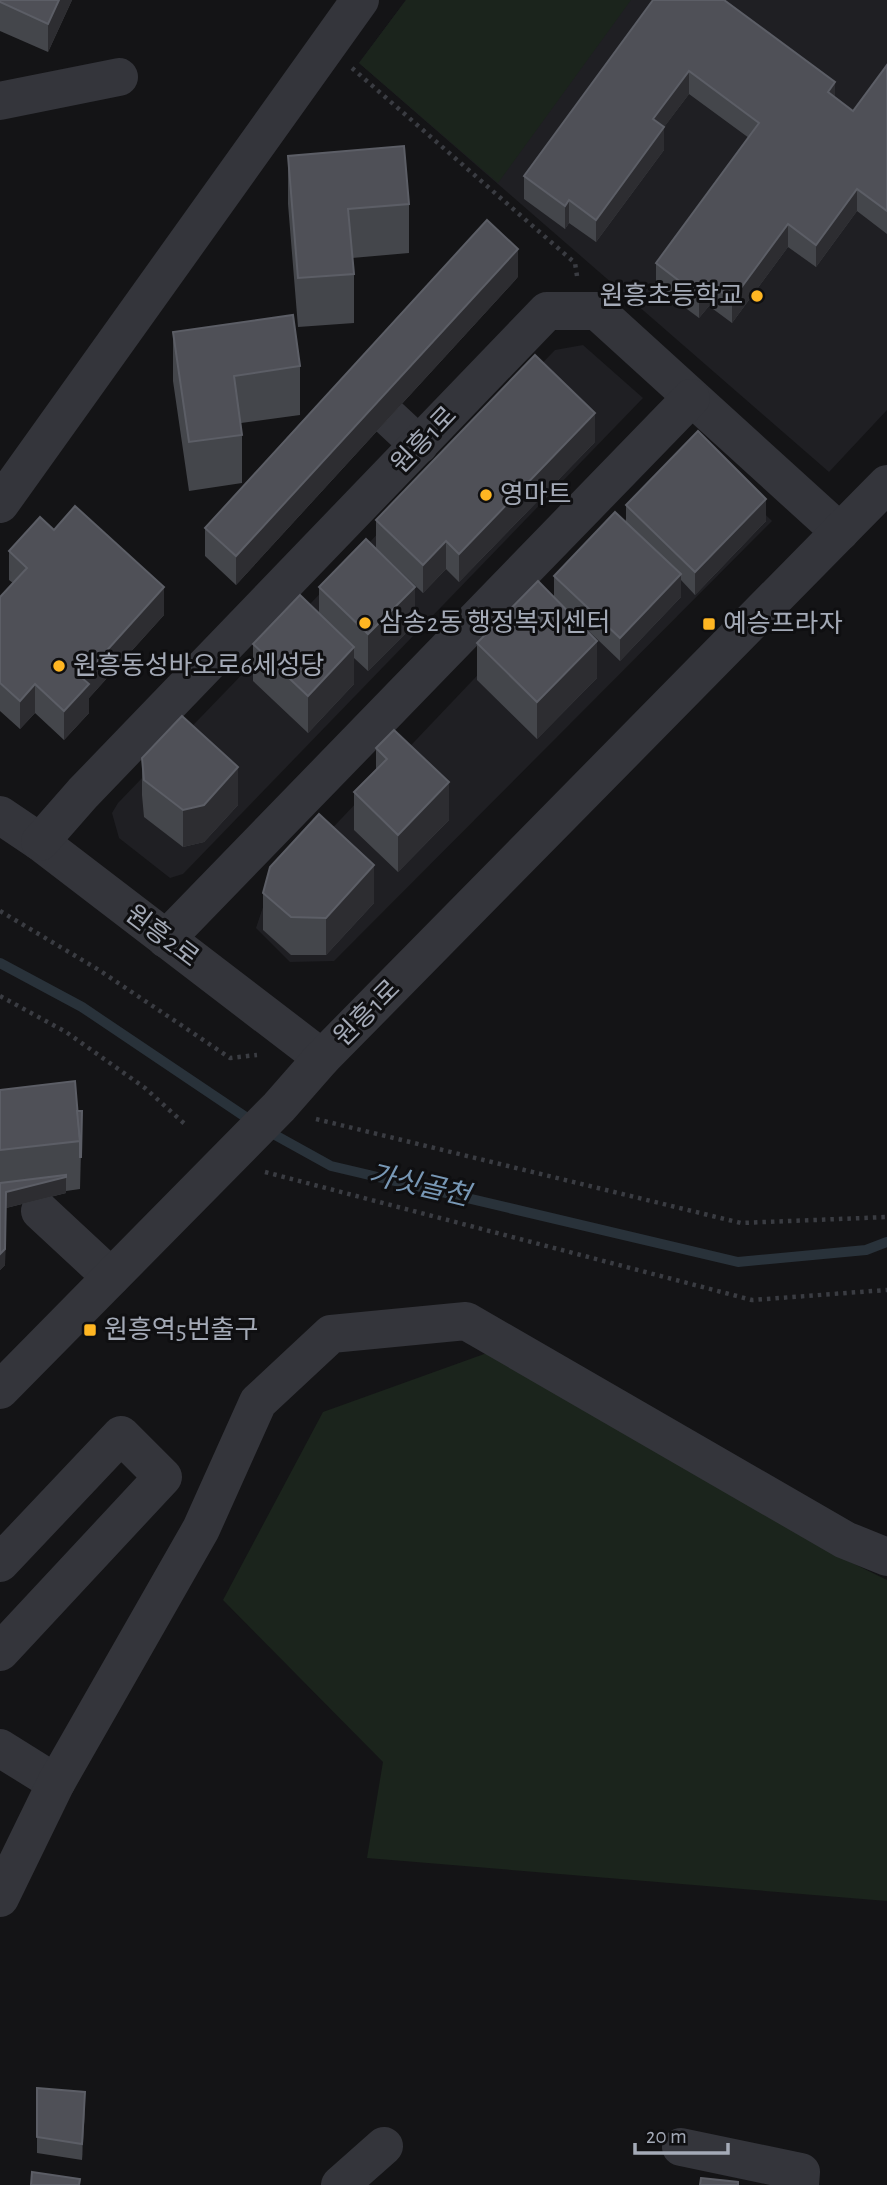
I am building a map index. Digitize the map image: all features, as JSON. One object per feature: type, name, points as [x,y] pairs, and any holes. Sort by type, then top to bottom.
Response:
[{"type":"street","points":[[0,504],[360,0]]},
{"type":"street","points":[[0,101],[119,77]]},
{"type":"street","name":"원흥1로","points":[[40,842],[83,793],[547,311],[597,312],[840,532]]},
{"type":"street","points":[[166,939],[691,398]]},
{"type":"street","points":[[390,418],[419,445]]},
{"type":"street","name":"원흥1로","points":[[252,1159],[279,1107],[322,1058],[887,484]]},
{"type":"street","name":"원흥2로","points":[[0,815],[40,842],[322,1058]]},
{"type":"street","points":[[0,1390],[111,1277],[252,1159]]},
{"type":"street","points":[[40,1211],[111,1277]]},
{"type":"street","points":[[0,1898],[56,1783],[201,1529],[258,1402],[331,1334],[466,1321],[845,1541],[887,1556]]},
{"type":"street","points":[[0,1563],[121,1435],[163,1477],[0,1651]]},
{"type":"street","points":[[0,1748],[56,1783]]},
{"type":"street","points":[[340,2185],[384,2146]]},
{"type":"street","points":[[681,2147],[801,2172],[800,2185]]},
{"type":"path","points":[[326,45],[575,262],[578,282]]},
{"type":"path","points":[[0,911],[99,970],[230,1058],[257,1055]]},
{"type":"path","points":[[0,996],[66,1032],[145,1088],[187,1126]]},
{"type":"path","points":[[316,1119],[741,1223],[887,1217]]},
{"type":"path","points":[[252,1159],[752,1300],[887,1290]]},
{"type":"shaded area","name":"원흥초등학교","points":[[406,0],[887,0],[887,410],[829,472],[359,63]]},
{"type":"shaded area","points":[[406,0],[631,0],[498,183],[359,63]]},
{"type":"shaded area","points":[[583,345],[643,398],[183,874],[170,878],[119,838],[112,813],[118,803],[555,350]]},
{"type":"shaded area","points":[[695,446],[772,521],[334,961],[290,962],[256,928],[266,898]]},
{"type":"shaded area","points":[[487,1353],[840,1557],[887,1580],[887,1901],[367,1858],[383,1762],[223,1600],[323,1412]]},
{"type":"building","points":[[0,0],[59,0],[48,24]]},
{"type":"building","points":[[653,0],[724,0],[835,82],[828,92],[853,111],[887,65],[887,211],[857,189],[816,245],[788,224],[732,300],[709,283],[699,296],[656,263],[759,123],[689,71],[653,119],[664,127],[596,220],[569,200],[565,206],[524,176]]},
{"type":"building","points":[[404,146],[409,204],[348,209],[354,274],[298,278],[288,156]]},
{"type":"building","points":[[487,220],[518,249],[236,556],[205,528]]},
{"type":"building","points":[[293,315],[300,366],[234,376],[242,435],[189,442],[173,332]]},
{"type":"building","name":"영마트","points":[[535,355],[595,413],[459,554],[446,541],[423,565],[376,520]]},
{"type":"building","points":[[698,431],[766,499],[695,572],[626,505]]},
{"type":"building","name":"원흥동성바오로6세성당","points":[[75,506],[164,587],[82,678],[89,684],[64,711],[35,684],[20,701],[0,683],[0,597],[27,568],[9,551],[40,517],[54,530]]},
{"type":"building","points":[[615,512],[681,574],[620,638],[554,576]]},
{"type":"building","points":[[366,539],[415,587],[368,634],[319,587]]},
{"type":"building","points":[[538,581],[597,641],[537,702],[477,643]]},
{"type":"building","points":[[300,595],[354,647],[308,696],[253,644]]},
{"type":"building","points":[[182,716],[238,767],[204,805],[183,810],[144,780],[142,758]]},
{"type":"building","points":[[394,730],[449,782],[398,835],[354,792],[387,759],[376,748]]},
{"type":"building","points":[[319,814],[374,865],[326,918],[291,917],[263,893],[270,867]]},
{"type":"building","points":[[75,1081],[80,1141],[0,1150],[0,1090]]},
{"type":"building","points":[[77,1111],[82,1111],[81,1157],[80,1157]]},
{"type":"building","points":[[66,1175],[6,1192],[5,1249],[0,1254],[0,1183]]},
{"type":"building","points":[[37,2088],[85,2092],[82,2144],[37,2137]]},
{"type":"building","points":[[32,2172],[80,2179],[79,2185],[31,2185]]},
{"type":"building","points":[[701,2178],[738,2182],[738,2185],[700,2185]]},
{"type":"waterway","name":"가싯골천","points":[[0,963],[82,1007],[253,1122]]},
{"type":"waterway","name":"가싯골천","points":[[266,1130],[331,1166],[738,1262],[866,1250],[887,1242]]},
{"type":"place","name":"원흥초등학교","points":[[757,296]]},
{"type":"place","name":"영마트","points":[[486,495]]},
{"type":"place","name":"삼송2동 행정복지센터","points":[[365,623]]},
{"type":"place","name":"예승프라자","points":[[709,624]]},
{"type":"place","name":"원흥동성바오로6세성당","points":[[59,666]]},
{"type":"place","name":"원흥역5번출구","points":[[90,1330]]}]
